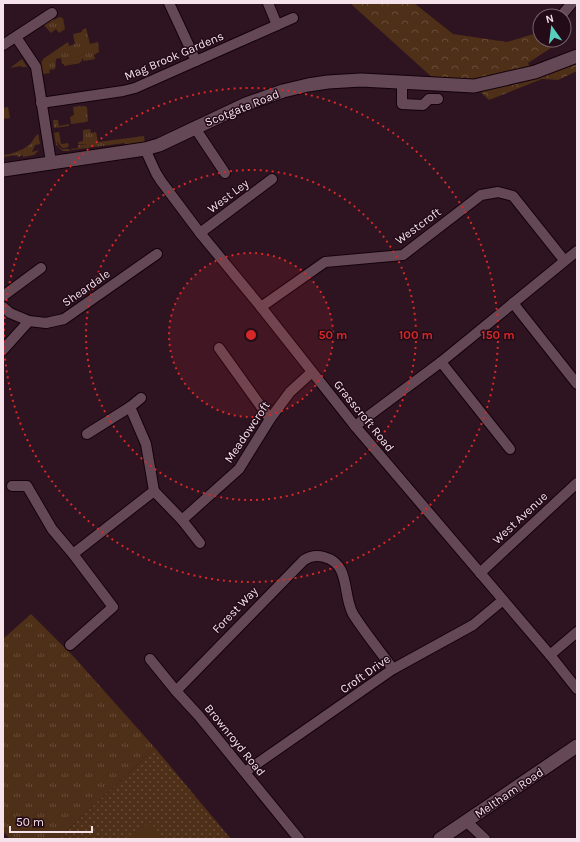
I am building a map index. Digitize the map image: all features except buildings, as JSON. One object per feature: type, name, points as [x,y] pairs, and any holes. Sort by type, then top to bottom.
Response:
[{"type":"street","points":[[169,3],[196,60]]},
{"type":"street","points":[[268,3],[277,25]]},
{"type":"street","points":[[3,45],[52,13]]},
{"type":"street","name":"Mag Brook Gardens","points":[[41,103],[122,92],[135,88],[293,18]]},
{"type":"street","points":[[16,37],[36,67],[51,162]]},
{"type":"street","name":"Scotgate Road","points":[[3,170],[146,149],[159,145],[246,104],[283,91],[308,85],[361,80],[474,86],[535,72],[577,56]]},
{"type":"street","points":[[402,83],[402,104],[423,105],[429,99],[438,99]]},
{"type":"street","points":[[195,128],[225,173]]},
{"type":"street","name":"Grasscroft Road","points":[[146,149],[161,182],[200,233],[261,307],[355,426],[550,655],[577,689]]},
{"type":"street","name":"West Ley","points":[[200,233],[272,180]]},
{"type":"street","name":"Westcroft","points":[[261,307],[326,262],[403,255],[481,195],[498,192],[513,196],[564,260]]},
{"type":"street","points":[[355,426],[441,362],[564,260],[577,251]]},
{"type":"street","name":"Sheardale","points":[[3,307],[10,313],[30,321],[46,323],[64,319],[157,254]]},
{"type":"street","points":[[3,296],[41,268]]},
{"type":"street","points":[[513,303],[577,384]]},
{"type":"street","points":[[3,350],[30,321]]},
{"type":"street","points":[[219,348],[270,419]]},
{"type":"street","points":[[441,362],[510,449]]},
{"type":"street","name":"Meadowcroft","points":[[182,520],[239,470],[270,419],[290,392],[312,372]]},
{"type":"street","points":[[87,434],[130,407],[141,398]]},
{"type":"street","points":[[130,407],[146,444],[154,491],[182,520],[200,543]]},
{"type":"street","name":"West Avenue","points":[[480,573],[577,483]]},
{"type":"street","points":[[12,486],[28,486],[52,529],[74,554],[113,607],[70,644]]},
{"type":"street","points":[[74,554],[154,491]]},
{"type":"street","name":"Forest Way","points":[[176,691],[304,560],[309,556],[318,555],[330,558],[339,565],[352,612],[393,669]]},
{"type":"street","name":"Croft Drive","points":[[245,772],[393,669],[473,625],[503,600]]},
{"type":"street","points":[[550,655],[577,632]]},
{"type":"street","name":"Brownroyd Road","points":[[150,659],[199,716],[299,839]]},
{"type":"street","name":"Meltham Road","points":[[440,839],[577,746]]},
{"type":"street","points":[[467,822],[485,839]]},
{"type":"green space","points":[[350,3],[414,3],[453,34],[507,42],[532,34],[532,48],[551,48],[528,63],[534,75],[577,59],[577,71],[558,80],[542,79],[489,100],[471,83],[435,80]]},
{"type":"green space","points":[[59,17],[63,18],[65,29],[59,33],[56,29],[51,33],[44,25],[53,18],[54,20]]},
{"type":"green space","points":[[86,28],[90,44],[98,42],[99,52],[94,55],[95,59],[84,61],[82,58],[80,63],[64,66],[61,58],[56,59],[55,69],[49,70],[50,73],[43,74],[41,65],[43,59],[68,42],[69,46],[75,44],[73,34],[82,32],[82,30]]},
{"type":"green space","points":[[22,59],[27,67],[21,66],[10,68]]},
{"type":"green space","points":[[8,107],[10,118],[3,119],[3,108]]},
{"type":"green space","points":[[73,107],[87,107],[88,121],[71,124],[70,117],[74,115]]},
{"type":"green space","points":[[53,120],[58,120],[59,126],[69,124],[69,126],[54,128]]},
{"type":"green space","points":[[90,129],[91,133],[96,132],[98,142],[144,136],[145,144],[126,146],[125,143],[71,150],[78,148],[78,145],[88,144],[78,144],[78,142],[83,141],[83,130]]},
{"type":"green space","points":[[59,132],[61,144],[68,143],[69,146],[63,148],[57,141],[58,146],[62,149],[69,149],[70,151],[63,151],[56,145],[54,133]]},
{"type":"green space","points":[[38,134],[40,144],[35,145],[32,152],[39,150],[34,155],[23,157],[23,155],[18,157],[17,155],[3,157],[3,155],[16,152],[28,146]]},
{"type":"green space","points":[[31,614],[74,657],[155,748],[58,839],[10,839],[3,831],[3,639]]},
{"type":"green space","points":[[155,748],[231,839],[58,839]]},
{"type":"green space","points":[[150,822],[164,839],[130,839]]}]
